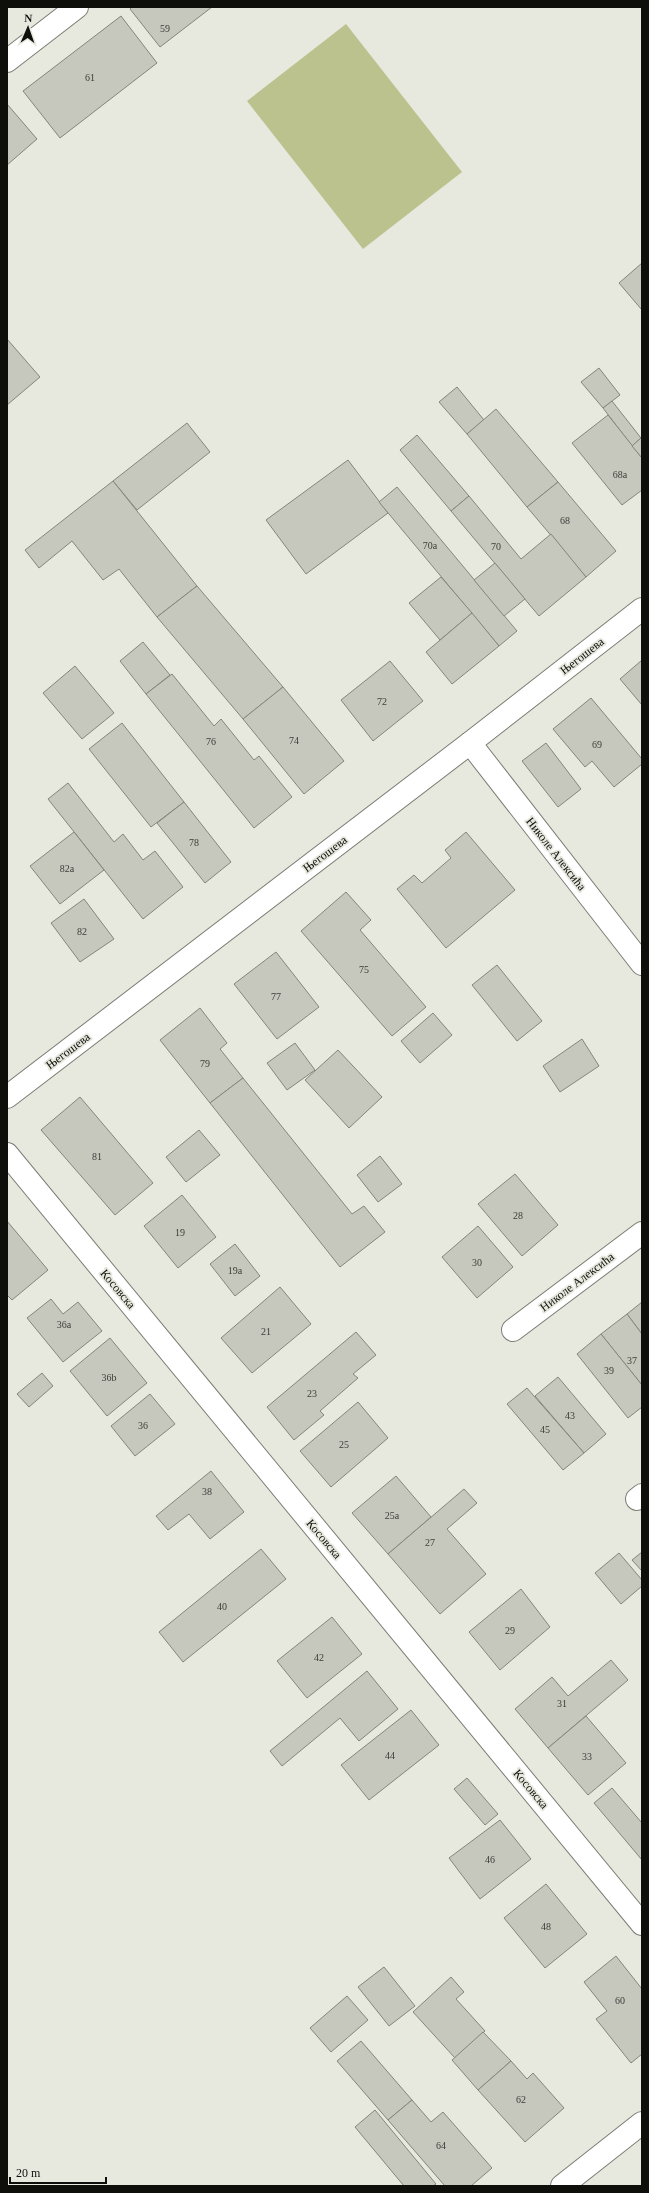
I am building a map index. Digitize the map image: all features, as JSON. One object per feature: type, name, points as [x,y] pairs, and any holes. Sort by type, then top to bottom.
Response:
[{"type":"street","points":[[7,61],[77,7]]},
{"type":"street","name":"Његошева","points":[[7,1097],[470,743],[642,609]]},
{"type":"street","name":"Николе Алексића","points":[[470,743],[642,964]]},
{"type":"street","name":"Косовска","points":[[7,1154],[642,1924]]},
{"type":"street","name":"Николе Алексића","points":[[513,1330],[642,1233]]},
{"type":"street","points":[[562,2186],[642,2123]]},
{"type":"green space","points":[[346,24],[462,172],[363,249],[247,101]]},
{"type":"building","points":[[132,7],[212,7],[160,47],[130,9]]},
{"type":"building","points":[[121,16],[157,63],[60,138],[23,91]]},
{"type":"building","points":[[7,104],[37,139],[7,165]]},
{"type":"building","points":[[642,263],[642,310],[619,283]]},
{"type":"building","points":[[7,339],[40,377],[7,405]]},
{"type":"building","points":[[599,368],[620,395],[603,408],[581,382]]},
{"type":"building","points":[[457,387],[484,420],[467,434],[439,402]]},
{"type":"building","points":[[612,401],[641,438],[632,446],[603,408]]},
{"type":"building","points":[[496,409],[558,482],[527,507],[467,434]]},
{"type":"building","points":[[608,415],[642,458],[642,490],[622,505],[572,443]]},
{"type":"building","points":[[187,423],[210,452],[137,510],[113,481]]},
{"type":"building","points":[[417,435],[469,496],[451,511],[400,450]]},
{"type":"building","points":[[642,437],[642,458],[632,446]]},
{"type":"building","points":[[348,460],[388,513],[306,574],[266,520]]},
{"type":"building","points":[[113,481],[197,586],[157,617],[119,569],[103,580],[72,541],[39,568],[25,550]]},
{"type":"building","points":[[558,482],[616,551],[586,577],[527,507]]},
{"type":"building","points":[[397,487],[517,631],[499,646],[379,502]]},
{"type":"building","points":[[469,496],[521,559],[551,534],[586,577],[539,616],[451,511]]},
{"type":"building","points":[[495,563],[525,599],[504,616],[474,580]]},
{"type":"building","points":[[441,577],[472,613],[440,640],[409,603]]},
{"type":"building","points":[[197,586],[283,687],[243,719],[157,617]]},
{"type":"building","points":[[472,613],[499,646],[452,684],[426,652]]},
{"type":"building","points":[[143,642],[170,675],[146,694],[120,661]]},
{"type":"building","points":[[642,660],[642,705],[620,679]]},
{"type":"building","points":[[390,661],[423,701],[373,741],[341,700]]},
{"type":"building","points":[[75,666],[114,713],[82,739],[43,693]]},
{"type":"building","points":[[172,674],[214,726],[221,719],[254,760],[259,756],[292,797],[254,828],[146,694]]},
{"type":"building","points":[[283,687],[344,761],[304,794],[243,719]]},
{"type":"building","points":[[591,698],[642,759],[642,764],[614,787],[592,761],[585,767],[553,729]]},
{"type":"building","points":[[122,723],[184,802],[151,827],[89,749]]},
{"type":"building","points":[[546,743],[581,789],[558,807],[522,761]]},
{"type":"building","points":[[68,783],[114,842],[123,834],[143,860],[155,851],[183,887],[143,919],[48,799]]},
{"type":"building","points":[[184,802],[231,862],[205,883],[157,823]]},
{"type":"building","points":[[74,832],[104,870],[60,904],[30,866]]},
{"type":"building","points":[[466,832],[515,890],[446,948],[397,889],[414,875],[422,883],[451,858],[445,850]]},
{"type":"building","points":[[346,892],[371,920],[360,930],[426,1007],[392,1036],[301,931]]},
{"type":"building","points":[[84,899],[114,939],[80,962],[51,923]]},
{"type":"building","points":[[276,952],[319,1007],[277,1039],[234,984]]},
{"type":"building","points":[[497,965],[542,1021],[517,1041],[472,985]]},
{"type":"building","points":[[200,1008],[227,1043],[220,1049],[243,1078],[210,1103],[160,1040]]},
{"type":"building","points":[[433,1013],[452,1035],[420,1063],[401,1041]]},
{"type":"building","points":[[582,1039],[599,1066],[560,1092],[543,1066]]},
{"type":"building","points":[[295,1043],[315,1070],[287,1090],[267,1063]]},
{"type":"building","points":[[338,1050],[382,1097],[349,1128],[305,1080]]},
{"type":"building","points":[[243,1078],[352,1214],[364,1206],[385,1232],[340,1267],[210,1103]]},
{"type":"building","points":[[80,1097],[153,1183],[115,1215],[41,1130]]},
{"type":"building","points":[[199,1130],[220,1155],[186,1182],[166,1157]]},
{"type":"building","points":[[380,1156],[402,1184],[378,1202],[357,1175]]},
{"type":"building","points":[[515,1174],[558,1225],[522,1256],[478,1204]]},
{"type":"building","points":[[182,1195],[216,1237],[178,1268],[144,1226]]},
{"type":"building","points":[[7,1221],[48,1270],[12,1300],[7,1295]]},
{"type":"building","points":[[478,1226],[513,1267],[477,1298],[442,1257]]},
{"type":"building","points":[[235,1244],[260,1276],[235,1296],[210,1264]]},
{"type":"building","points":[[280,1287],[311,1324],[252,1373],[221,1338]]},
{"type":"building","points":[[51,1299],[63,1314],[78,1302],[102,1331],[63,1362],[27,1318]]},
{"type":"building","points":[[642,1302],[642,1334],[627,1314]]},
{"type":"building","points":[[627,1314],[642,1334],[642,1385],[601,1334]]},
{"type":"building","points":[[356,1332],[376,1355],[353,1374],[358,1378],[320,1411],[324,1415],[294,1440],[267,1407]]},
{"type":"building","points":[[601,1334],[642,1385],[642,1407],[628,1418],[577,1354]]},
{"type":"building","points":[[110,1338],[147,1383],[107,1416],[70,1371]]},
{"type":"building","points":[[42,1373],[53,1386],[29,1407],[17,1394]]},
{"type":"building","points":[[558,1377],[606,1434],[584,1453],[535,1396]]},
{"type":"building","points":[[527,1388],[584,1453],[563,1470],[507,1404]]},
{"type":"building","points":[[150,1394],[175,1424],[135,1456],[111,1426]]},
{"type":"building","points":[[358,1402],[388,1438],[331,1487],[300,1451]]},
{"type":"building","points":[[211,1471],[244,1512],[210,1539],[189,1514],[168,1530],[156,1516]]},
{"type":"building","points":[[396,1476],[431,1517],[388,1554],[352,1513]]},
{"type":"building","points":[[464,1489],[477,1503],[447,1529],[486,1574],[440,1614],[388,1554]]},
{"type":"building","points":[[261,1549],[286,1579],[183,1662],[159,1632]]},
{"type":"building","points":[[642,1552],[642,1571],[632,1560]]},
{"type":"building","points":[[619,1553],[642,1580],[642,1586],[621,1604],[595,1573]]},
{"type":"building","points":[[521,1589],[550,1627],[500,1670],[469,1632]]},
{"type":"building","points":[[332,1617],[362,1654],[307,1698],[277,1661]]},
{"type":"building","points":[[611,1660],[628,1680],[548,1748],[515,1709],[552,1677],[568,1696]]},
{"type":"building","points":[[367,1671],[398,1709],[359,1741],[340,1718],[282,1766],[270,1751]]},
{"type":"building","points":[[411,1710],[439,1745],[369,1800],[341,1765]]},
{"type":"building","points":[[586,1716],[626,1763],[588,1795],[548,1748]]},
{"type":"building","points":[[467,1778],[498,1814],[485,1825],[454,1789]]},
{"type":"building","points":[[612,1788],[642,1823],[642,1860],[594,1803]]},
{"type":"building","points":[[500,1820],[531,1859],[480,1899],[449,1858]]},
{"type":"building","points":[[546,1884],[587,1934],[545,1968],[504,1918]]},
{"type":"building","points":[[616,1956],[642,1989],[642,2054],[631,2063],[596,2019],[607,2011],[584,1982]]},
{"type":"building","points":[[384,1967],[415,2006],[389,2026],[358,1987]]},
{"type":"building","points":[[451,1977],[464,1992],[456,1999],[485,2031],[455,2058],[413,2012]]},
{"type":"building","points":[[347,1996],[368,2020],[331,2052],[310,2028]]},
{"type":"building","points":[[483,2032],[511,2061],[478,2090],[452,2060]]},
{"type":"building","points":[[361,2041],[412,2100],[388,2120],[337,2061]]},
{"type":"building","points":[[511,2061],[527,2079],[533,2073],[564,2108],[525,2142],[478,2090]]},
{"type":"building","points":[[412,2100],[431,2122],[443,2112],[492,2168],[471,2186],[445,2186],[388,2120]]},
{"type":"building","points":[[375,2110],[436,2184],[433,2186],[404,2186],[355,2127]]}]
